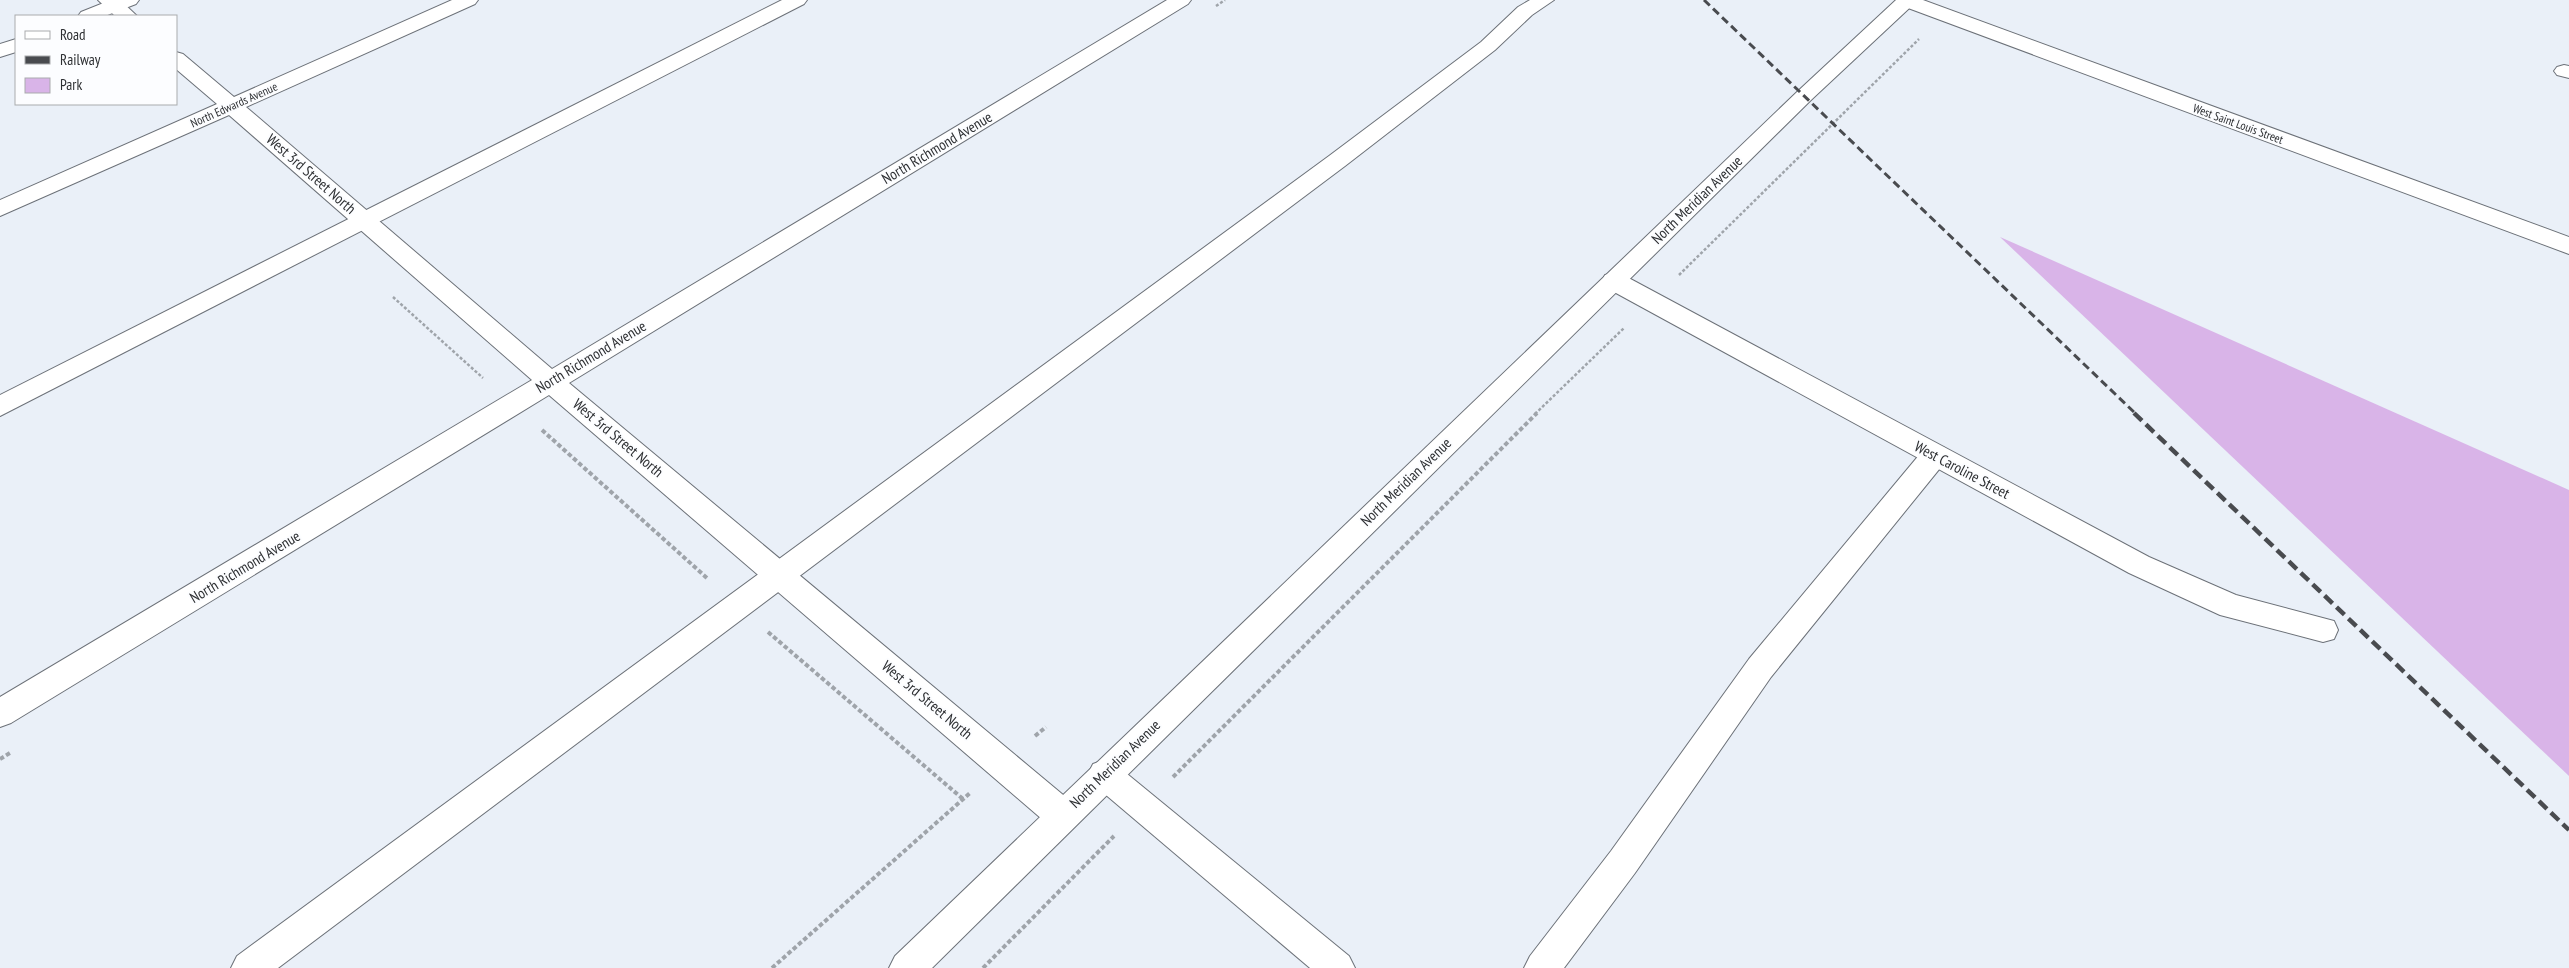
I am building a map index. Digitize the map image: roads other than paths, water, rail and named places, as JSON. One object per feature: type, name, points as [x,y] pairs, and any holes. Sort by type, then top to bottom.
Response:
[{"type":"street","name":"North Edwards Avenue","points":[[0,209],[468,0]]},
{"type":"street","points":[[0,406],[797,0]]},
{"type":"street","name":"North Richmond Avenue","points":[[0,713],[1181,0]]},
{"type":"street","points":[[249,968],[1337,161],[1488,46],[1525,11],[1544,0]]},
{"type":"street","name":"West Saint Louis Street","points":[[1908,0],[2569,246]]},
{"type":"street","name":"North Meridian Avenue","points":[[907,968],[1104,774],[1804,96],[1908,0]]},
{"type":"street","points":[[91,15],[120,6]]},
{"type":"street","points":[[0,51],[15,45]]},
{"type":"street","name":"West 3rd Street North","points":[[178,60],[551,382],[1062,815]]},
{"type":"street","name":"West Caroline Street","points":[[1614,281],[2139,565],[2230,606],[2323,630]]},
{"type":"street","points":[[1542,968],[1623,862],[1760,668],[1935,455]]},
{"type":"street","points":[[1104,774],[1337,968]]},
{"type":"railway","points":[[1704,0],[2136,414]]},
{"type":"railway","points":[[2134,413],[2569,830]]}]
